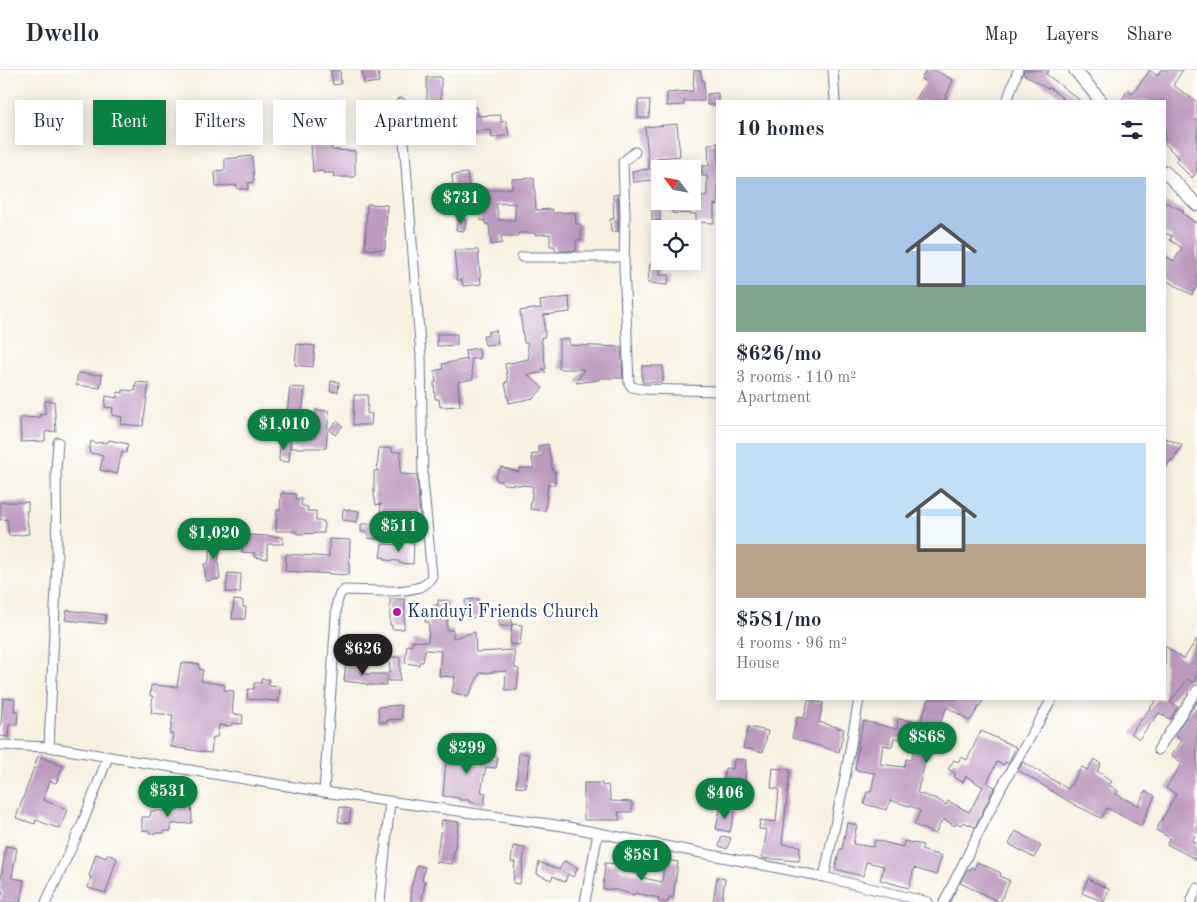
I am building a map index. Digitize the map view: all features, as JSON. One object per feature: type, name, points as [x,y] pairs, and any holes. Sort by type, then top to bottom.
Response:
[{"type":"street","points":[[833,70],[835,100]]},
{"type":"street","points":[[1007,100],[1018,70]]},
{"type":"street","points":[[1075,70],[1100,100]]},
{"type":"street","points":[[324,792],[337,602],[340,594],[345,590],[394,590],[420,587],[426,584],[432,576],[423,480],[421,356],[404,145]]},
{"type":"street","points":[[636,152],[623,162],[625,176],[624,257],[629,383],[632,387],[641,389],[716,391]]},
{"type":"street","points":[[1166,175],[1197,205]]},
{"type":"street","points":[[522,257],[624,257]]},
{"type":"street","points":[[49,747],[56,562],[56,471],[58,442]]},
{"type":"street","points":[[1158,750],[1197,690]]},
{"type":"street","points":[[824,877],[859,700]]},
{"type":"street","points":[[944,902],[1002,786],[1051,700]]},
{"type":"street","points":[[0,745],[49,747],[324,792],[563,826],[824,877],[928,902]]},
{"type":"street","points":[[46,902],[81,827],[108,757]]},
{"type":"street","points":[[380,902],[390,801]]},
{"type":"street","points":[[585,902],[598,833]]},
{"type":"street","points":[[1190,902],[1197,888]]},
{"type":"building","points":[[331,70],[340,70],[341,84],[333,85]]},
{"type":"building","points":[[362,70],[378,70],[379,82],[364,84]]},
{"type":"building","points":[[694,70],[700,70],[702,80],[704,81],[704,101],[684,101],[684,105],[667,106],[667,93],[693,91]]},
{"type":"building","points":[[926,70],[935,70],[953,80],[944,100],[916,100],[926,82],[921,79]]},
{"type":"building","points":[[1024,70],[1049,70],[1046,74],[1080,100],[1065,100],[1049,87],[1048,89],[1023,74]]},
{"type":"building","points":[[1150,70],[1157,76],[1161,70],[1183,70],[1173,85],[1197,102],[1197,172],[1192,178],[1175,161],[1179,158],[1166,145],[1166,100],[1122,100],[1127,91],[1132,94]]},
{"type":"building","points":[[427,77],[441,77],[441,100],[427,100]]},
{"type":"building","points":[[718,93],[716,105],[707,105],[707,94]]},
{"type":"building","points":[[638,100],[650,100],[649,118],[638,118]]},
{"type":"building","points":[[476,107],[478,116],[501,115],[501,122],[506,121],[509,135],[492,138],[491,130],[476,132]]},
{"type":"building","points":[[677,124],[680,156],[651,160],[651,180],[633,182],[632,171],[649,169],[645,127]]},
{"type":"building","points":[[716,143],[716,204],[714,204],[714,223],[696,220],[696,214],[672,213],[672,210],[701,210],[701,196],[707,196],[707,176],[702,176],[702,166],[709,166],[708,144]]},
{"type":"building","points":[[311,145],[331,145],[332,150],[355,151],[355,177],[333,177],[334,173],[313,172]]},
{"type":"building","points":[[252,156],[254,182],[248,183],[248,189],[237,189],[237,185],[216,187],[215,171],[225,170],[225,159]]},
{"type":"building","points":[[467,173],[470,197],[439,201],[437,188],[453,186],[452,175]]},
{"type":"building","points":[[534,178],[536,210],[552,209],[553,213],[575,212],[576,224],[581,224],[581,240],[576,240],[576,251],[555,251],[555,246],[550,246],[550,234],[518,233],[518,236],[501,236],[502,243],[491,245],[489,224],[486,225],[485,220],[481,221],[476,192],[512,188],[512,179]],"holes":[[[515,203],[515,220],[499,220],[496,204]]]},
{"type":"building","points":[[618,194],[618,231],[611,232],[610,219],[614,219],[613,195]]},
{"type":"building","points":[[1166,202],[1184,211],[1182,213],[1197,224],[1197,286],[1192,295],[1166,281],[1166,257],[1174,261],[1182,248],[1170,240],[1172,236],[1166,233]]},
{"type":"building","points":[[367,204],[387,205],[385,250],[365,249]]},
{"type":"building","points":[[652,210],[660,210],[660,220],[652,220]]},
{"type":"building","points":[[457,219],[466,220],[464,231],[456,230]]},
{"type":"building","points":[[454,250],[478,250],[481,284],[463,286],[462,280],[457,280]]},
{"type":"building","points":[[650,264],[651,270],[660,270],[660,275],[669,275],[668,285],[648,283]]},
{"type":"building","points":[[569,297],[570,312],[544,315],[545,337],[541,337],[546,369],[542,369],[546,372],[528,375],[543,388],[534,398],[509,403],[505,382],[508,382],[505,364],[529,359],[527,343],[524,343],[520,311],[541,308],[540,301]]},
{"type":"building","points":[[496,330],[498,344],[485,345],[483,336],[488,336],[488,332]]},
{"type":"building","points":[[437,334],[457,334],[457,345],[437,346]]},
{"type":"building","points":[[559,339],[569,339],[569,345],[621,347],[623,378],[599,378],[599,380],[576,383],[584,369],[559,369]]},
{"type":"building","points":[[297,344],[315,346],[313,367],[295,365]]},
{"type":"building","points":[[479,348],[480,359],[471,359],[473,379],[458,382],[460,406],[440,407],[439,399],[435,399],[434,382],[436,382],[434,371],[443,369],[442,364],[466,359],[465,350]]},
{"type":"building","points":[[642,366],[663,366],[663,382],[642,382]]},
{"type":"building","points":[[78,373],[102,375],[100,388],[76,385]]},
{"type":"building","points":[[331,381],[339,382],[338,392],[330,391]]},
{"type":"building","points":[[136,382],[149,383],[143,426],[121,424],[122,417],[112,415],[113,408],[105,407],[106,396],[117,398],[118,392],[123,393],[123,390],[135,391]]},
{"type":"building","points":[[290,387],[305,388],[302,415],[287,414]]},
{"type":"building","points":[[354,395],[368,395],[367,413],[372,414],[371,425],[353,425]]},
{"type":"building","points":[[45,401],[54,401],[56,431],[45,432],[45,441],[21,442],[20,418],[40,417],[39,415],[45,414]]},
{"type":"building","points":[[316,410],[329,411],[326,448],[291,448],[291,438],[315,438]]},
{"type":"building","points":[[337,421],[343,426],[335,435],[329,430]]},
{"type":"building","points":[[1166,438],[1182,445],[1173,460],[1171,459],[1166,468]]},
{"type":"building","points":[[109,440],[128,444],[126,453],[122,452],[117,474],[100,470],[103,455],[89,453],[91,441],[95,443],[108,442]]},
{"type":"building","points":[[280,440],[290,441],[289,462],[279,461]]},
{"type":"building","points":[[548,444],[553,472],[555,471],[555,485],[548,484],[545,511],[530,509],[533,486],[504,484],[495,478],[501,467],[519,472],[519,468],[534,468],[531,455],[539,453],[538,446]]},
{"type":"building","points":[[379,448],[392,448],[392,452],[401,452],[400,474],[417,475],[420,520],[380,517],[381,504],[376,505],[374,495],[374,471],[377,471]]},
{"type":"building","points":[[281,493],[296,494],[296,499],[302,499],[301,505],[308,507],[307,511],[316,511],[316,521],[324,521],[324,533],[297,534],[296,531],[276,531],[277,510],[280,510]]},
{"type":"building","points":[[0,502],[28,502],[28,511],[26,511],[29,534],[9,536],[7,519],[0,520]]},
{"type":"building","points":[[343,509],[359,511],[357,522],[342,520]]},
{"type":"building","points":[[361,524],[378,524],[377,539],[368,538],[368,532],[361,532]]},
{"type":"building","points":[[233,534],[283,537],[283,544],[267,544],[267,559],[254,557],[255,553],[242,552],[243,541],[230,549]]},
{"type":"building","points":[[218,536],[222,543],[218,562],[220,579],[206,581],[204,564],[208,564],[211,549],[208,541]]},
{"type":"building","points":[[329,539],[350,540],[349,575],[285,571],[286,554],[329,557]]},
{"type":"building","points":[[400,542],[414,543],[413,564],[399,563],[399,561],[385,560],[386,558],[380,557],[382,544],[400,545]]},
{"type":"building","points":[[228,573],[241,574],[240,593],[226,592]]},
{"type":"building","name":"Kanduyi Friends Church","points":[[390,599],[405,599],[404,629],[392,629],[392,625],[390,625]]},
{"type":"building","points":[[478,599],[480,617],[466,618],[465,600]]},
{"type":"building","points":[[234,600],[243,601],[243,607],[246,607],[245,619],[232,619]]},
{"type":"building","points":[[438,600],[448,601],[447,630],[453,630],[453,638],[475,632],[476,652],[514,650],[515,668],[519,669],[517,690],[505,690],[506,671],[480,673],[468,697],[452,692],[455,677],[439,676],[441,651],[425,650],[423,662],[419,662],[419,665],[405,663],[407,645],[412,646],[412,641],[428,642],[429,622],[425,622],[426,613],[430,613],[430,608],[434,609],[434,605],[438,605]]},
{"type":"building","points":[[67,610],[106,615],[105,624],[65,620]]},
{"type":"building","points":[[499,616],[512,616],[512,626],[499,626]]},
{"type":"building","points":[[512,624],[522,625],[520,645],[510,644]]},
{"type":"building","points":[[1197,639],[1197,676],[1193,683],[1188,679],[1170,702],[1178,707],[1170,719],[1159,713],[1139,739],[1131,733],[1156,700],[1166,700],[1166,647],[1184,659]]},
{"type":"building","points":[[389,657],[400,657],[400,681],[388,681],[388,672],[390,672]]},
{"type":"building","points":[[181,663],[199,664],[199,669],[203,670],[201,681],[225,685],[224,690],[234,691],[232,714],[243,715],[242,724],[232,723],[231,726],[219,725],[217,737],[213,737],[211,753],[171,747],[173,734],[170,734],[173,715],[151,713],[153,696],[150,696],[151,685],[177,687]]},
{"type":"building","points":[[346,663],[362,664],[361,674],[386,674],[386,685],[367,685],[344,681]]},
{"type":"building","points":[[261,679],[269,679],[269,686],[280,687],[279,701],[247,699],[248,689],[254,689],[254,683],[261,683]]},
{"type":"building","points":[[3,698],[15,699],[14,711],[18,711],[17,725],[9,725],[8,737],[0,736]]},
{"type":"building","points":[[808,700],[823,703],[819,722],[844,729],[839,752],[792,738],[797,717],[804,718]]},
{"type":"building","points":[[929,700],[983,700],[970,721],[947,707],[932,742],[936,744],[929,757],[927,756],[917,793],[937,799],[946,805],[948,801],[969,812],[983,787],[966,776],[963,782],[954,777],[956,774],[948,769],[954,760],[958,762],[961,757],[967,760],[981,731],[1016,747],[1008,764],[1005,762],[1003,765],[997,762],[987,783],[995,787],[975,827],[963,822],[961,825],[957,823],[955,826],[943,819],[935,834],[914,825],[920,811],[915,808],[890,800],[887,810],[864,804],[867,792],[871,792],[875,773],[855,770],[859,739],[864,721],[897,729],[898,719],[920,722]],"holes":[[[894,738],[913,740],[912,742],[916,743],[911,760],[906,759],[904,767],[880,764],[883,745],[892,747]]]},
{"type":"building","points":[[1197,701],[1197,832],[1192,841],[1197,844],[1197,860],[1167,844],[1170,838],[1156,830],[1176,794],[1166,788],[1182,763],[1171,755],[1182,741],[1175,735]]},
{"type":"building","points":[[401,705],[402,719],[379,722],[378,707]]},
{"type":"building","points":[[748,727],[768,731],[763,752],[743,748]]},
{"type":"building","points":[[461,748],[473,748],[473,754],[498,757],[496,768],[486,767],[481,792],[486,793],[484,805],[469,802],[469,800],[459,800],[459,798],[443,796],[447,749],[461,750]]},
{"type":"building","points":[[519,753],[529,754],[526,788],[516,787]]},
{"type":"building","points":[[38,756],[63,766],[56,783],[50,781],[43,800],[67,809],[60,829],[36,820],[35,824],[16,818]]},
{"type":"building","points":[[734,759],[746,760],[745,787],[732,786],[732,779],[724,779],[725,768],[733,769]]},
{"type":"building","points":[[1094,759],[1101,764],[1097,771],[1112,781],[1109,785],[1118,791],[1116,794],[1138,806],[1145,791],[1155,796],[1141,826],[1107,808],[1101,818],[1073,804],[1018,770],[1023,762],[1068,789],[1082,767],[1087,770]]},
{"type":"building","points":[[773,768],[790,770],[782,844],[800,846],[799,861],[762,858],[767,830],[759,829],[760,820],[776,822],[779,789],[771,788]]},
{"type":"building","points":[[584,783],[608,785],[611,801],[632,802],[632,812],[618,812],[620,820],[584,820]]},
{"type":"building","points":[[191,799],[192,823],[171,824],[171,831],[164,831],[164,833],[149,833],[150,831],[142,830],[142,817],[150,817],[151,811],[178,811],[177,800]]},
{"type":"building","points":[[340,807],[351,809],[349,823],[338,822]]},
{"type":"building","points":[[720,809],[735,812],[730,832],[716,829]]},
{"type":"building","points":[[442,820],[459,822],[452,864],[436,862]]},
{"type":"building","points":[[847,823],[857,825],[853,844],[873,847],[875,840],[903,847],[904,841],[923,845],[921,850],[942,856],[936,875],[914,868],[909,888],[880,880],[884,866],[866,862],[863,876],[835,869],[840,849],[842,849]]},
{"type":"building","points":[[1016,831],[1041,846],[1034,858],[1009,844]]},
{"type":"building","points":[[722,836],[731,838],[727,849],[719,846]]},
{"type":"building","points":[[6,846],[17,848],[12,878],[24,880],[20,902],[0,902],[3,891],[0,891],[0,884]]},
{"type":"building","points":[[513,846],[525,848],[520,884],[513,883],[515,862],[511,862]]},
{"type":"building","points":[[96,854],[106,858],[107,854],[117,858],[106,893],[88,888],[91,877],[89,876]]},
{"type":"building","points":[[665,860],[678,862],[673,898],[669,897],[668,902],[658,902],[659,898],[635,893],[634,895],[617,890],[603,889],[605,863],[618,864],[618,869],[640,875],[639,877],[662,882]]},
{"type":"building","points":[[564,861],[578,868],[573,877],[568,874],[565,882],[553,876],[551,880],[537,874],[539,862],[559,870]]},
{"type":"building","points":[[977,862],[1001,873],[1000,876],[1010,881],[1000,902],[960,883],[968,869],[970,870],[971,867],[974,869]]},
{"type":"building","points":[[417,865],[425,867],[422,881],[425,881],[422,902],[411,902],[411,888]]},
{"type":"building","points":[[717,877],[725,879],[722,902],[713,902]]},
{"type":"building","points":[[1088,879],[1109,889],[1104,902],[1082,893]]},
{"type":"place","name":"Kanduyi Friends Church","points":[[397,612]]}]
